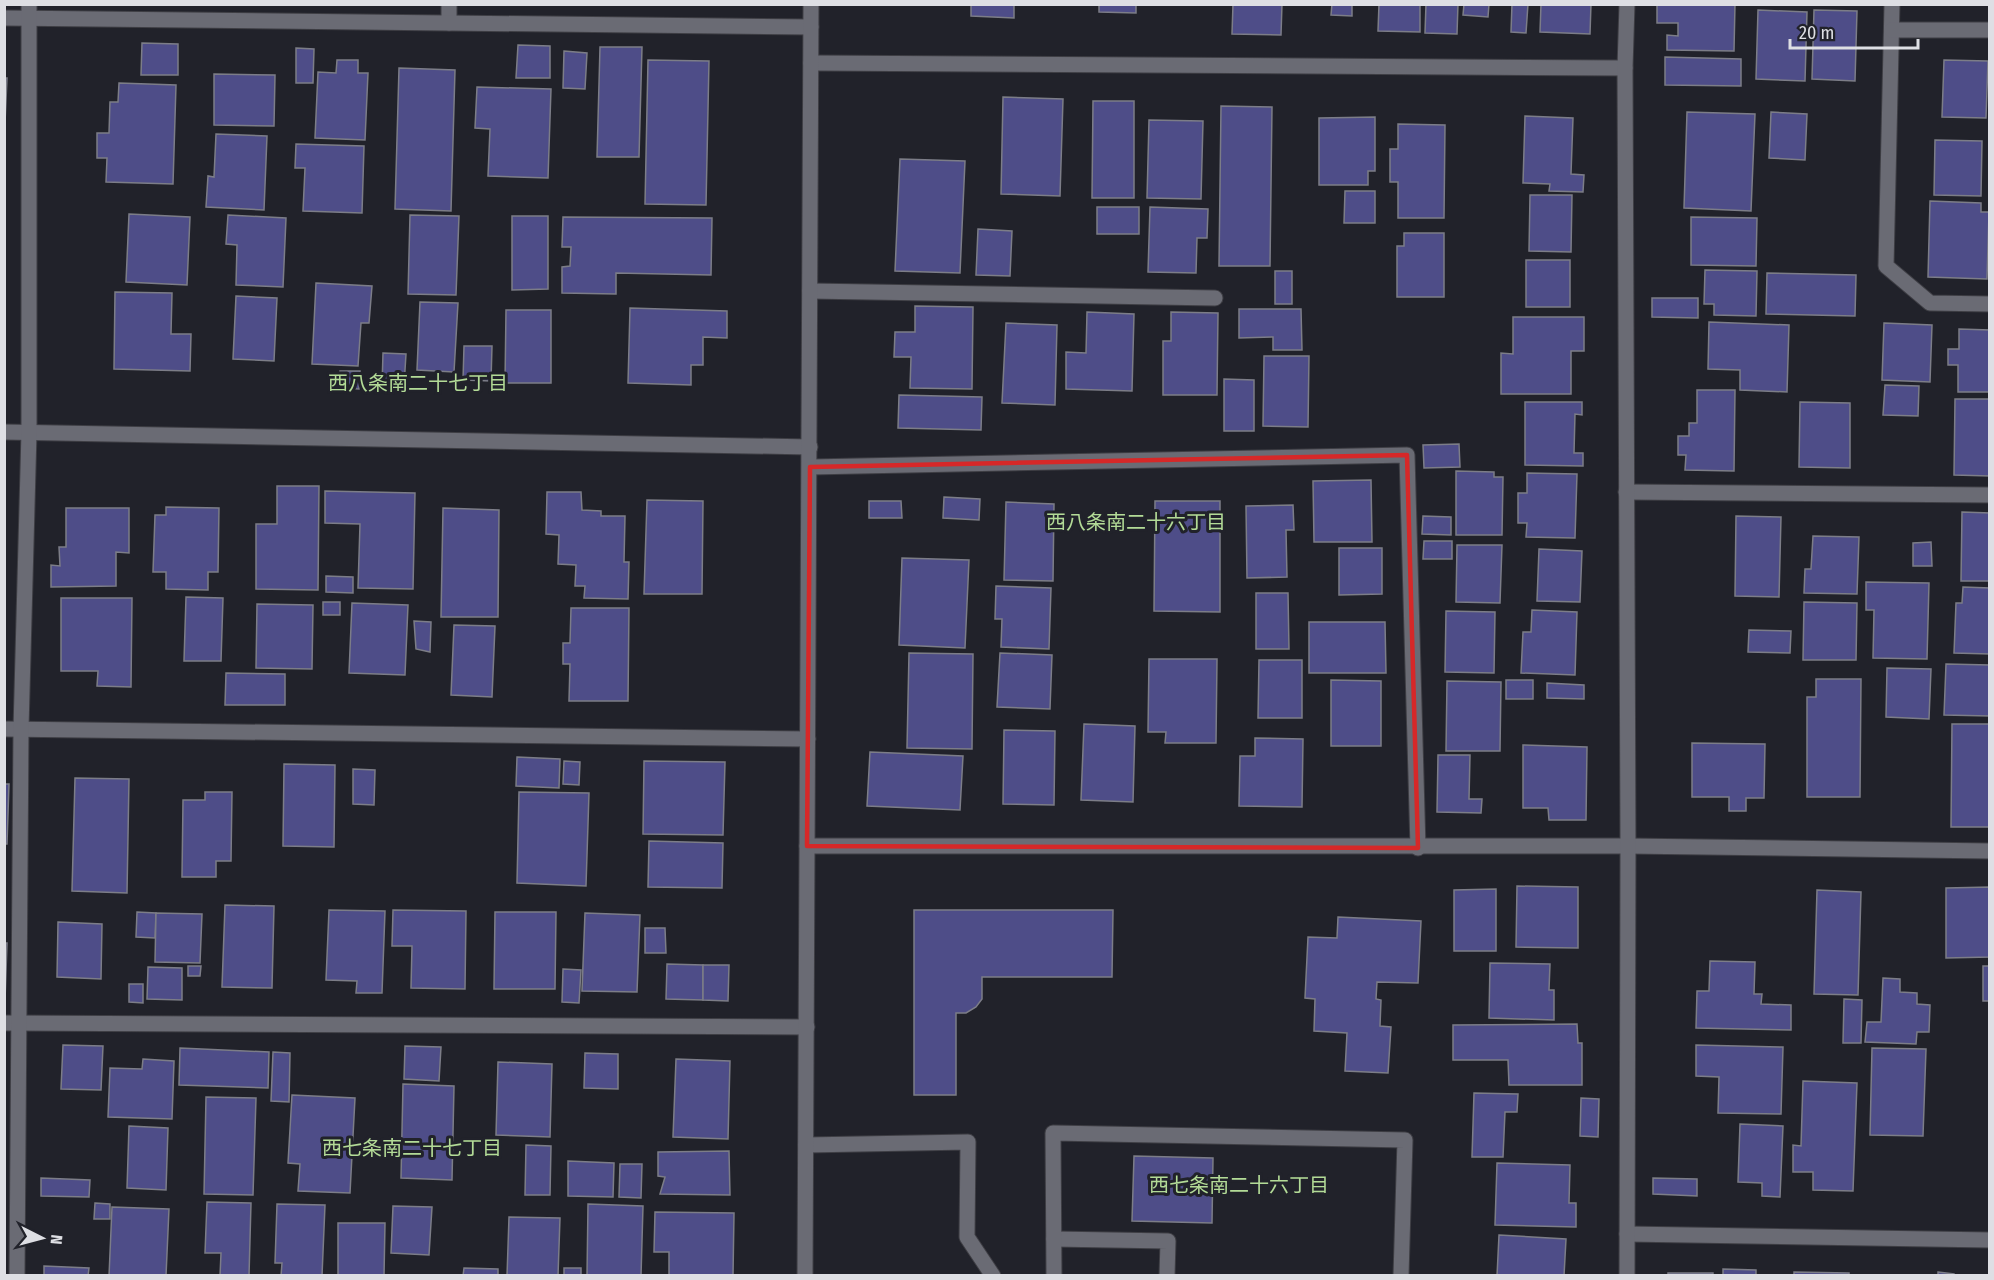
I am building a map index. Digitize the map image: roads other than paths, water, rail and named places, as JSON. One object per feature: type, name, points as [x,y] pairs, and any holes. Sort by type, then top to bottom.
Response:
[{"type":"street","points":[[449,4],[449,23]]},
{"type":"street","points":[[805,1275],[811,4]]},
{"type":"street","points":[[1627,4],[1625,68],[1627,1275]]},
{"type":"street","points":[[1892,4],[1886,266],[1930,303],[1989,304]]},
{"type":"street","points":[[17,1275],[12,1023],[29,432],[29,12]]},
{"type":"street","points":[[4,18],[29,12],[449,23],[811,27]]},
{"type":"street","points":[[1892,30],[1989,30]]},
{"type":"street","points":[[811,63],[1625,68]]},
{"type":"street","points":[[810,291],[1215,298]]},
{"type":"street","points":[[4,432],[810,447]]},
{"type":"street","points":[[810,468],[1407,455],[1418,848]]},
{"type":"street","points":[[1626,492],[1989,495]]},
{"type":"street","points":[[4,729],[808,739]]},
{"type":"street","points":[[807,846],[1418,848],[1628,846],[1989,851]]},
{"type":"street","points":[[12,1023],[807,1027]]},
{"type":"street","points":[[1054,1275],[1053,1133],[1405,1140],[1401,1275]]},
{"type":"street","points":[[806,1145],[968,1142],[967,1237],[993,1275]]},
{"type":"street","points":[[1627,1234],[1989,1240]]},
{"type":"street","points":[[1054,1239],[1168,1241],[1167,1275]]},
{"type":"district","name":"西八条南二十七丁目","points":[[418,383]]},
{"type":"district","name":"西八条南二十六丁目","points":[[1136,522]]},
{"type":"district","name":"西七条南二十七丁目","points":[[412,1148]]},
{"type":"district","name":"西七条南二十六丁目","points":[[1239,1185]]}]
